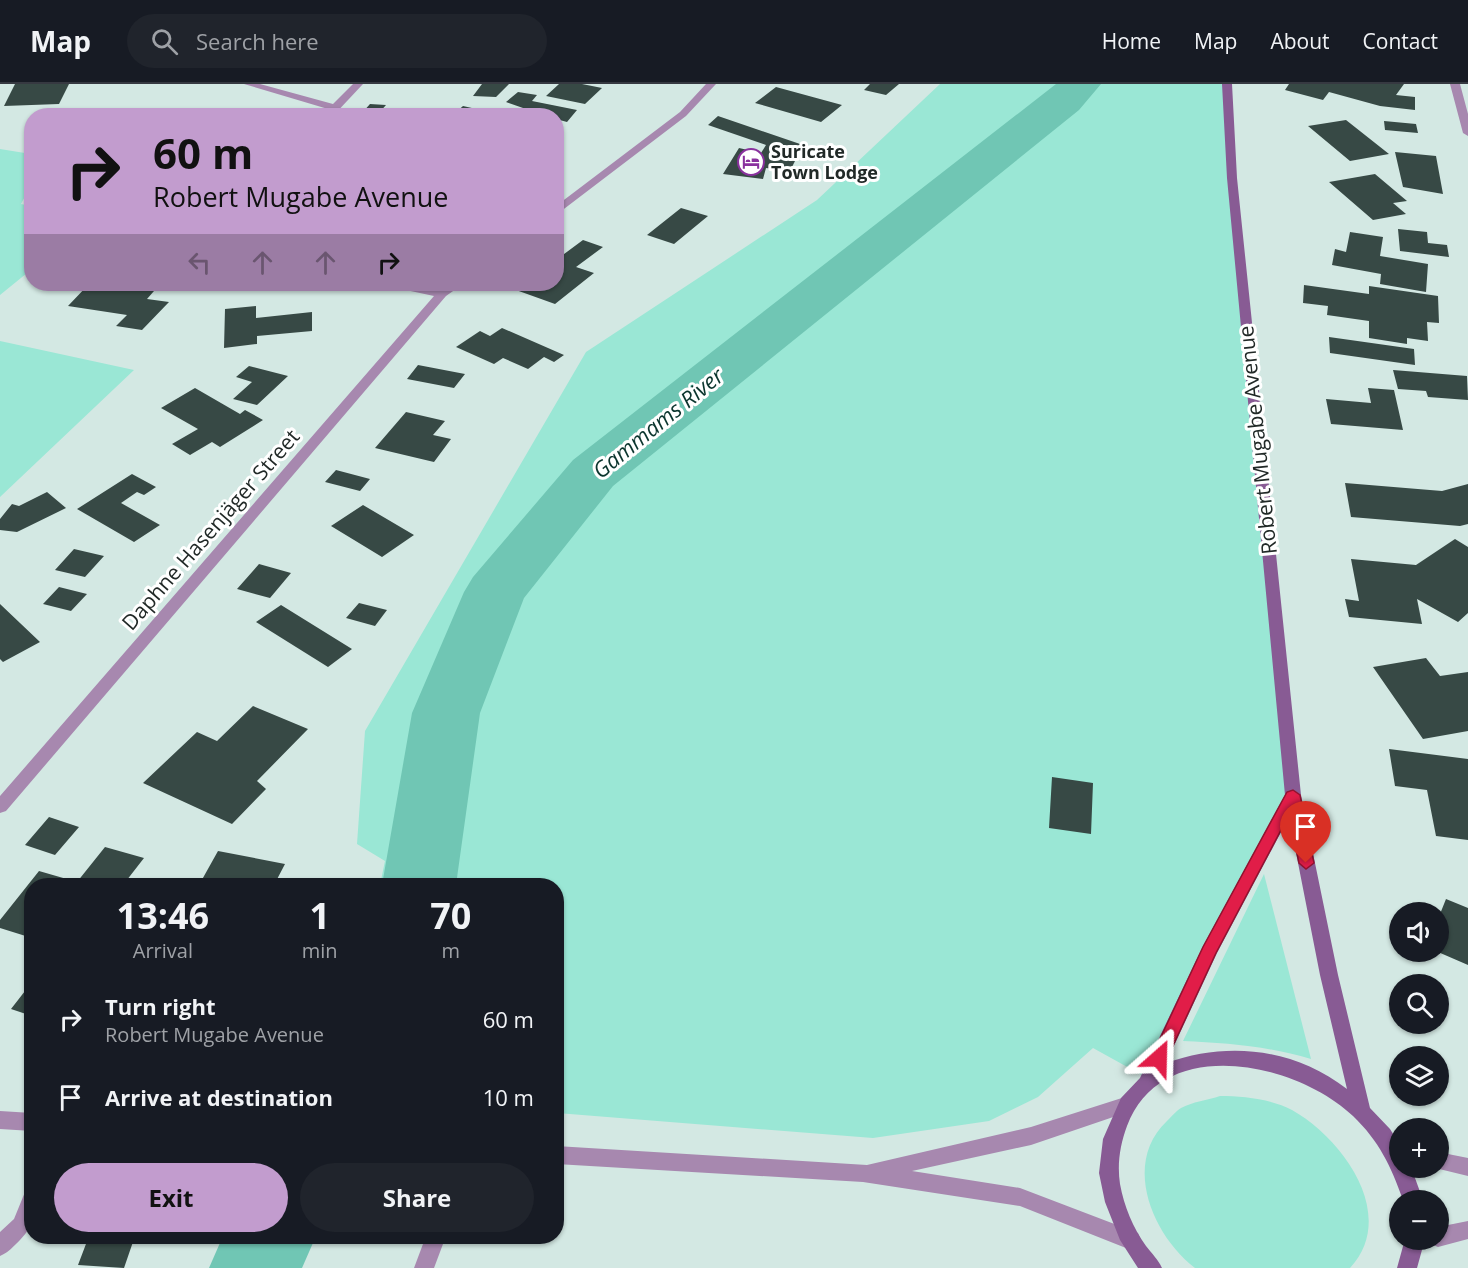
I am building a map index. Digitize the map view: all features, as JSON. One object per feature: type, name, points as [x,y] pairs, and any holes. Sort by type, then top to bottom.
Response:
[{"type":"main road","name":"Robert Mugabe Avenue","points":[[1227,84],[1232,178],[1293,795],[1329,975],[1362,1113]]},
{"type":"main road","points":[[1150,1267],[1131,1240],[1116,1208],[1108,1177],[1109,1147],[1125,1105],[1149,1079],[1209,951],[1293,795]]},
{"type":"main road","points":[[1149,1079],[1187,1062],[1230,1056],[1277,1063],[1322,1083],[1362,1113],[1389,1146]]},
{"type":"main road","points":[[1407,1268],[1415,1250]]},
{"type":"street","points":[[249,84],[319,108]]},
{"type":"street","points":[[335,108],[358,84]]},
{"type":"street","points":[[564,206],[683,114],[711,84]]},
{"type":"street","points":[[1455,84],[1468,133]]},
{"type":"street","points":[[427,291],[442,294]]},
{"type":"street","name":"Daphne Hasenjäger Street","points":[[0,807],[446,291]]},
{"type":"street","points":[[862,1173],[1031,1137],[1125,1105]]},
{"type":"street","points":[[0,1120],[24,1122]]},
{"type":"street","points":[[564,1155],[862,1173],[1020,1197],[1131,1240]]},
{"type":"street","points":[[1449,1163],[1468,1167]]},
{"type":"street","points":[[0,1246],[22,1225],[24,1220]]},
{"type":"street","points":[[1449,1234],[1468,1230]]},
{"type":"street","points":[[424,1268],[433,1244]]},
{"type":"green space","points":[[940,84],[1227,84],[1293,795],[1149,1079],[1093,1048],[1038,1097],[989,1121],[873,1138],[564,1114],[564,878],[381,878],[385,861],[357,844],[365,731],[586,352],[817,200]]},
{"type":"green space","points":[[0,149],[24,153],[24,198],[21,204],[24,205],[24,276],[0,295]]},
{"type":"green space","points":[[0,341],[134,370],[0,497]]},
{"type":"green space","points":[[1264,874],[1311,1059],[1247,1046],[1183,1041]]},
{"type":"green space","points":[[1220,1096],[1257,1099],[1292,1110],[1329,1139],[1345,1158],[1358,1180],[1366,1202],[1369,1225],[1364,1247],[1350,1268],[1195,1268],[1166,1237],[1155,1218],[1148,1198],[1145,1177],[1146,1157],[1154,1138],[1175,1112]]},
{"type":"building","points":[[15,84],[69,84],[59,104],[4,106]]},
{"type":"building","points":[[482,84],[509,84],[496,97],[473,96]]},
{"type":"building","points":[[559,84],[582,84],[602,88],[585,104],[546,96]]},
{"type":"building","points":[[870,84],[899,84],[886,95],[864,90]]},
{"type":"building","points":[[1289,84],[1404,84],[1396,95],[1415,97],[1415,110],[1380,106],[1329,92],[1323,100],[1285,90]]},
{"type":"building","points":[[776,87],[842,105],[821,122],[755,103]]},
{"type":"building","points":[[518,92],[537,95],[532,101],[577,110],[567,122],[564,121],[564,108],[523,108],[506,102]]},
{"type":"building","points":[[370,104],[386,105],[383,108],[366,108]]},
{"type":"building","points":[[718,116],[803,145],[790,171],[766,168],[763,179],[723,174],[739,148],[761,153],[766,145],[708,125]]},
{"type":"building","points":[[1346,120],[1389,154],[1350,161],[1308,126]]},
{"type":"building","points":[[1384,121],[1416,124],[1418,133],[1385,130]]},
{"type":"building","points":[[1395,152],[1436,156],[1443,194],[1403,187]]},
{"type":"building","points":[[1375,174],[1407,201],[1393,203],[1406,214],[1373,220],[1329,182]]},
{"type":"building","points":[[681,208],[708,216],[674,244],[647,235]]},
{"type":"building","points":[[1398,229],[1427,232],[1428,243],[1447,245],[1449,257],[1400,251]]},
{"type":"building","points":[[1350,232],[1383,237],[1380,256],[1428,264],[1426,292],[1380,284],[1381,274],[1332,265],[1335,249],[1346,252]]},
{"type":"building","points":[[583,240],[603,247],[576,267],[594,273],[555,304],[519,291],[564,291],[564,254]]},
{"type":"building","points":[[1304,285],[1369,294],[1369,286],[1438,296],[1439,323],[1427,322],[1428,341],[1407,338],[1407,344],[1369,338],[1369,321],[1327,315],[1328,306],[1303,303]]},
{"type":"building","points":[[82,291],[154,291],[147,299],[169,302],[142,330],[116,326],[127,315],[68,306]]},
{"type":"building","points":[[256,306],[256,318],[312,312],[312,331],[257,336],[257,344],[224,348],[225,309]]},
{"type":"building","points":[[502,328],[564,355],[554,362],[544,357],[528,369],[503,358],[494,364],[456,347],[480,331],[490,336]]},
{"type":"building","points":[[1329,337],[1414,349],[1415,365],[1330,353]]},
{"type":"building","points":[[418,365],[465,374],[454,388],[407,379]]},
{"type":"building","points":[[249,366],[288,376],[257,405],[233,399],[252,382],[236,377]]},
{"type":"building","points":[[1393,370],[1467,376],[1468,400],[1428,397],[1426,391],[1398,389]]},
{"type":"building","points":[[195,388],[240,414],[245,410],[263,420],[220,447],[212,442],[190,455],[172,444],[198,429],[161,408]]},
{"type":"building","points":[[1368,388],[1394,390],[1403,430],[1331,424],[1326,399],[1371,403]]},
{"type":"building","points":[[406,412],[445,421],[433,435],[451,439],[434,462],[375,448]]},
{"type":"building","points":[[336,470],[370,479],[360,491],[325,482]]},
{"type":"building","points":[[132,474],[156,487],[144,495],[137,492],[121,503],[160,525],[134,542],[77,509]]},
{"type":"building","points":[[1345,483],[1442,491],[1468,484],[1468,524],[1460,526],[1351,517]]},
{"type":"building","points":[[47,492],[66,508],[17,532],[0,530],[0,519],[12,504],[19,506]]},
{"type":"building","points":[[363,505],[414,535],[382,557],[331,526]]},
{"type":"building","points":[[1455,539],[1468,547],[1468,613],[1458,622],[1417,599],[1422,624],[1349,617],[1345,599],[1359,601],[1351,559],[1416,565]]},
{"type":"building","points":[[74,549],[104,556],[85,577],[55,570]]},
{"type":"building","points":[[259,564],[291,573],[270,598],[237,589]]},
{"type":"building","points":[[59,587],[87,594],[71,611],[43,604]]},
{"type":"building","points":[[359,603],[387,610],[375,626],[346,618]]},
{"type":"building","points":[[0,604],[40,642],[3,662],[0,659]]},
{"type":"building","points":[[281,605],[352,649],[328,667],[256,622]]},
{"type":"building","points":[[1426,658],[1440,676],[1468,672],[1468,731],[1423,739],[1373,667]]},
{"type":"building","points":[[253,706],[308,729],[257,781],[266,789],[232,824],[143,783],[197,732],[217,741]]},
{"type":"building","points":[[1389,749],[1468,759],[1468,840],[1436,836],[1427,790],[1395,786]]},
{"type":"building","points":[[1052,777],[1093,783],[1091,834],[1049,828]]},
{"type":"building","points":[[49,817],[79,827],[55,855],[25,845]]},
{"type":"building","points":[[105,847],[144,858],[128,878],[80,878]]},
{"type":"building","points":[[218,851],[285,864],[278,878],[203,878]]},
{"type":"building","points":[[39,871],[63,878],[33,878]]},
{"type":"building","points":[[24,890],[24,936],[0,928],[0,920]]},
{"type":"building","points":[[1446,899],[1468,908],[1468,965],[1449,957],[1449,902],[1445,902]]},
{"type":"building","points":[[24,992],[24,1013],[11,1009]]},
{"type":"building","points":[[86,1244],[132,1244],[124,1268],[78,1265]]},
{"type":"waterway","name":"Gammams River","points":[[420,878],[446,713],[495,592],[593,473],[1064,101],[1080,84]]},
{"type":"waterway","name":"Gammams River","points":[[254,1268],[268,1244]]},
{"type":"place","name":"Suricate Town Lodge","points":[[751,162]]},
{"type":"route","points":[[1159,1058],[1209,951],[1293,795],[1306,863]]}]
